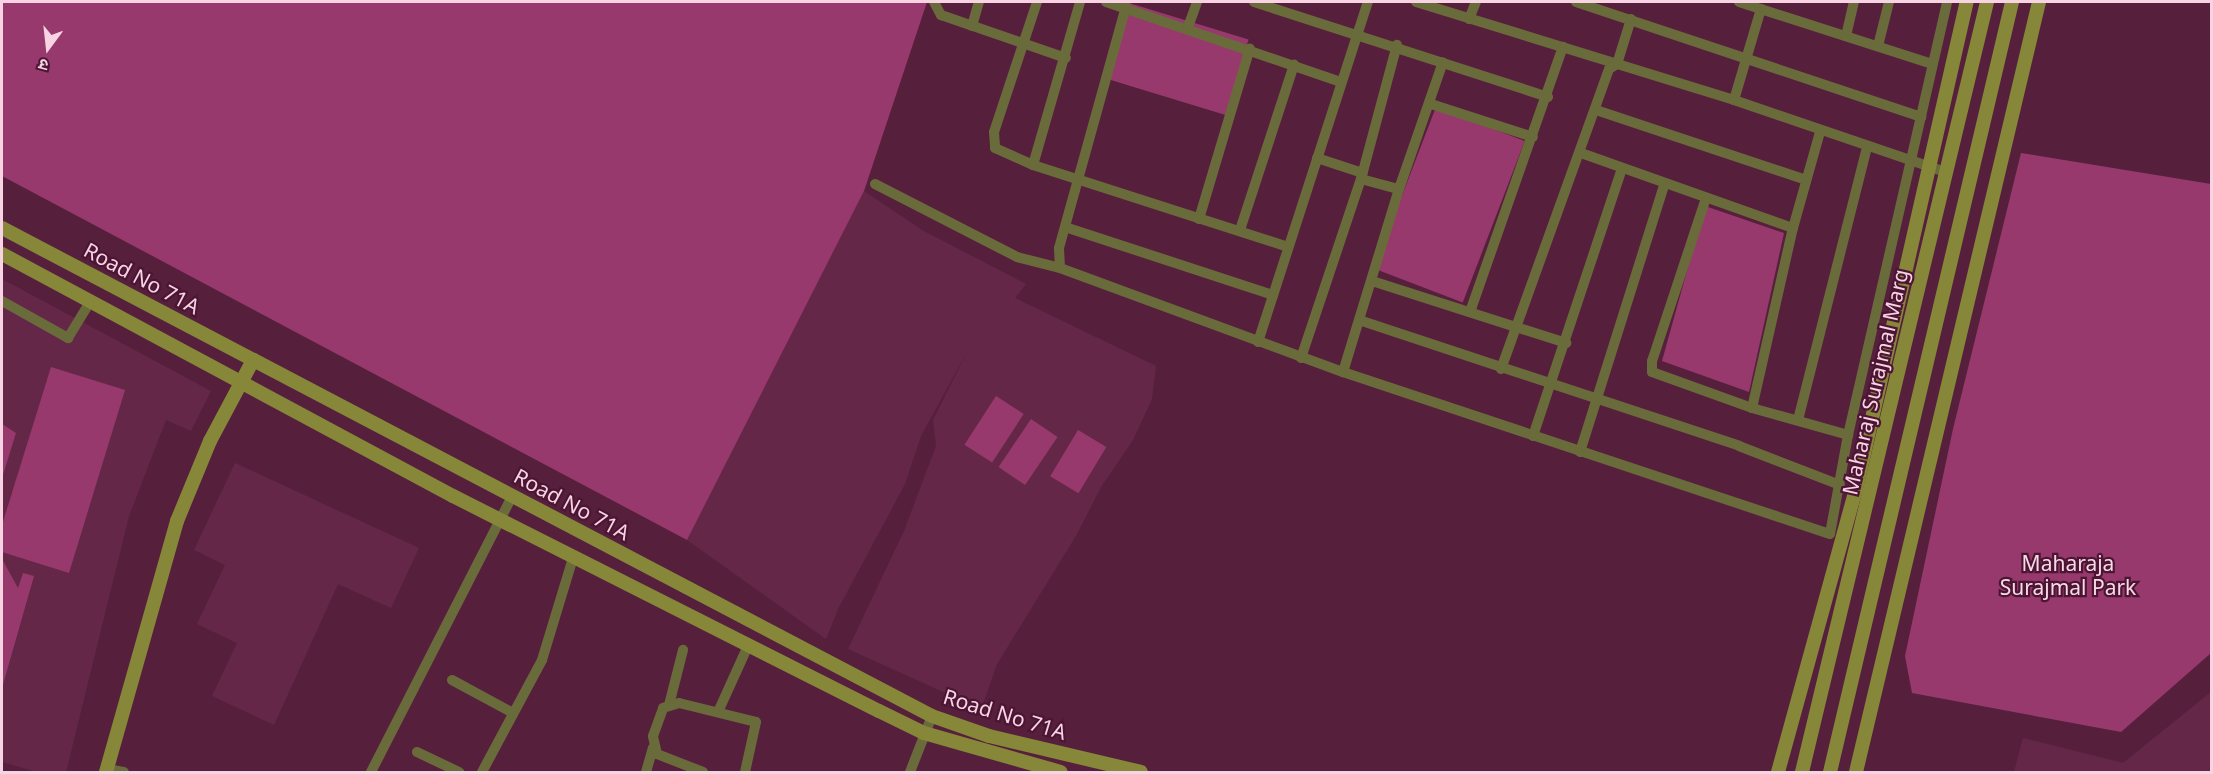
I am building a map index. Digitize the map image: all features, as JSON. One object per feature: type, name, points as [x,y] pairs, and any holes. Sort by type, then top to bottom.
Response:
[{"type":"street","points":[[934,2],[941,15],[1066,58]]},
{"type":"street","points":[[972,26],[979,2]]},
{"type":"street","points":[[1037,2],[994,138],[999,151],[1033,165],[1288,247]]},
{"type":"street","points":[[1033,165],[1066,58],[1080,2]]},
{"type":"street","points":[[1106,2],[1126,6],[1250,48],[1341,82]]},
{"type":"street","points":[[1188,27],[1197,2]]},
{"type":"street","points":[[1254,2],[1397,45],[1548,97]]},
{"type":"street","points":[[1258,342],[1368,2]]},
{"type":"street","points":[[1416,2],[1734,100],[1820,132],[1946,172]]},
{"type":"street","points":[[1469,19],[1476,2]]},
{"type":"street","points":[[1576,2],[1748,57],[1921,117]]},
{"type":"street","points":[[1739,2],[1932,64]]},
{"type":"street","points":[[1846,36],[1854,2]]},
{"type":"street","points":[[1878,46],[1889,2]]},
{"type":"street","points":[[875,184],[1017,257],[1060,268],[1301,358],[1830,534],[1848,435],[1947,2]]},
{"type":"street","points":[[1778,772],[1856,489],[1967,2]]},
{"type":"street","name":"Maharaj Surajmal Marg","points":[[1802,772],[1987,2]]},
{"type":"street","name":"Maharaj Surajmal Marg","points":[[1830,772],[2012,2]]},
{"type":"street","points":[[1856,772],[2039,2]]},
{"type":"street","points":[[1060,268],[1056,260],[1126,6]]},
{"type":"street","points":[[1734,100],[1761,9]]},
{"type":"street","points":[[1501,369],[1581,153],[1609,69],[1617,64],[1631,19]]},
{"type":"street","points":[[1301,358],[1362,176],[1397,45]]},
{"type":"street","points":[[1199,219],[1250,48]]},
{"type":"street","points":[[1470,312],[1548,97],[1563,48]]},
{"type":"street","points":[[1343,372],[1399,189],[1431,104],[1443,62]]},
{"type":"street","points":[[1240,230],[1294,64]]},
{"type":"street","points":[[1431,104],[1533,138]]},
{"type":"street","points":[[1596,110],[1806,180]]},
{"type":"street","points":[[1752,408],[1793,228],[1820,132]]},
{"type":"street","points":[[1798,420],[1867,147]]},
{"type":"street","points":[[1581,153],[1793,228]]},
{"type":"street","points":[[1317,158],[1399,189]]},
{"type":"street","points":[[1533,436],[1566,343],[1622,168]]},
{"type":"street","points":[[1971,170],[1997,178]]},
{"type":"street","points":[[1581,452],[1665,183]]},
{"type":"street","points":[[1706,198],[1650,368],[1652,372],[1752,408],[1848,435]]},
{"type":"street","points":[[1065,227],[1273,295]]},
{"type":"street","name":"Road No 71A","points":[[2,228],[932,716],[989,736],[1141,772]]},
{"type":"street","name":"Road No 71A","points":[[2,254],[240,384],[573,558],[924,733],[1060,772]]},
{"type":"street","points":[[1372,281],[1566,343]]},
{"type":"street","points":[[2,301],[68,338],[90,302]]},
{"type":"street","points":[[1359,320],[1596,402],[1739,446],[1840,485]]},
{"type":"street","points":[[124,772],[107,771],[177,521],[203,455],[253,360]]},
{"type":"street","points":[[1856,489],[1871,492]]},
{"type":"street","points":[[370,772],[432,646],[512,496]]},
{"type":"street","points":[[482,772],[542,660],[573,558]]},
{"type":"street","points":[[718,712],[748,646]]},
{"type":"street","points":[[646,772],[658,719],[669,705],[683,650]]},
{"type":"street","points":[[452,680],[513,713]]},
{"type":"street","points":[[669,705],[718,712],[756,722],[745,772]]},
{"type":"street","points":[[910,772],[932,716]]},
{"type":"street","points":[[653,748],[657,754],[703,772]]},
{"type":"street","points":[[417,752],[459,772]]},
{"type":"shaded area","points":[[864,191],[922,230],[1026,284],[1015,298],[1156,366],[1152,399],[1133,440],[1101,487],[1077,534],[997,664],[981,709],[848,649],[904,531],[936,446],[933,420],[968,350],[921,436],[905,484],[838,609],[826,639],[687,540]]},
{"type":"shaded area","points":[[2,279],[211,391],[191,431],[166,420],[129,516],[66,772],[37,772],[2,762]]},
{"type":"shaded area","points":[[235,463],[419,548],[391,608],[338,584],[274,725],[212,696],[237,643],[197,624],[225,565],[194,550]]},
{"type":"shaded area","points":[[2211,692],[2211,772],[2014,772],[2023,738],[2123,763]]},
{"type":"green space","points":[[2,2],[927,2],[864,191],[687,540],[2,176]]},
{"type":"green space","points":[[1129,3],[1249,40],[1225,115],[1106,79]]},
{"type":"green space","points":[[1436,107],[1525,141],[1463,303],[1374,269]]},
{"type":"green space","name":"Maharaja Surajmal Park","points":[[2021,153],[2211,184],[2211,653],[2121,732],[1912,693],[1905,656],[1953,429]]},
{"type":"green space","points":[[1705,206],[1784,233],[1749,392],[1662,361]]},
{"type":"green space","points":[[51,367],[125,390],[69,573],[2,552],[2,525]]},
{"type":"green space","points":[[996,396],[1024,414],[992,463],[964,445]]},
{"type":"green space","points":[[1031,419],[1058,437],[1025,485],[999,467]]},
{"type":"green space","points":[[2,424],[16,433],[2,478]]},
{"type":"green space","points":[[1078,430],[1106,447],[1078,493],[1050,476]]},
{"type":"green space","points":[[2,559],[18,588],[23,573],[34,576],[2,688]]}]
